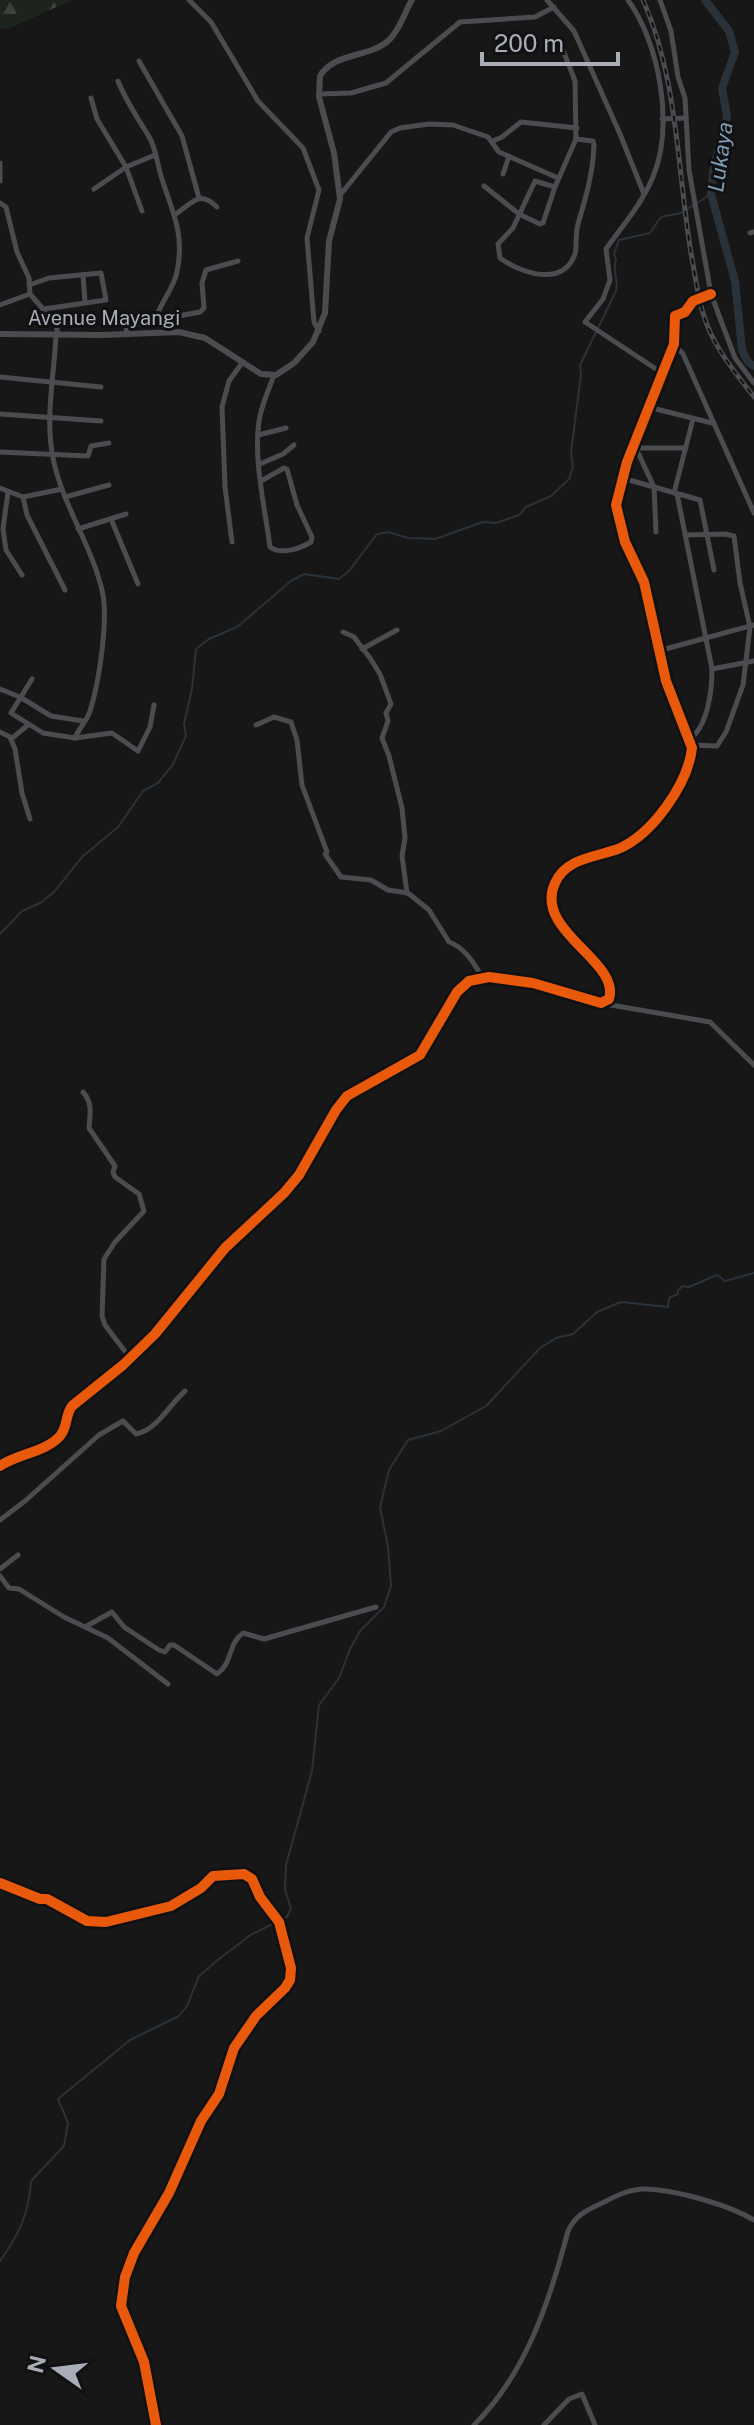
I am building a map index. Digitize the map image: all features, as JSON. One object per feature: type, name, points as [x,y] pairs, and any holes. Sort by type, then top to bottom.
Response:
[{"type":"street","points":[[189,0],[211,22],[258,101],[303,148],[319,190],[307,238],[314,322],[319,331]]},
{"type":"street","points":[[341,194],[318,83],[324,70],[332,64],[390,40],[412,0]]},
{"type":"street","points":[[547,0],[574,31],[644,195]]},
{"type":"street","points":[[628,0],[652,47],[657,69],[662,119],[660,154],[644,195],[630,220],[606,249],[610,280],[603,299],[585,322],[662,373]]},
{"type":"street","points":[[660,0],[673,40],[686,118],[691,182],[711,294],[735,358],[754,383]]},
{"type":"street","points":[[319,94],[351,93],[386,83],[460,22],[540,16],[554,7]]},
{"type":"street","points":[[484,186],[519,214],[543,223],[558,178],[576,139],[574,79],[561,45]]},
{"type":"street","points":[[139,61],[182,136],[199,198]]},
{"type":"street","points":[[118,81],[131,109],[148,134],[176,214],[179,241],[176,277],[159,306],[155,322]]},
{"type":"street","points":[[91,98],[97,119],[126,167],[142,211]]},
{"type":"street","points":[[662,119],[686,118]]},
{"type":"street","points":[[493,141],[521,122],[577,128]]},
{"type":"street","points":[[261,481],[287,469],[297,505],[312,537],[311,542],[296,550],[272,549],[261,481],[260,415],[274,375],[284,371],[304,354],[319,331],[327,305],[329,241],[341,194],[381,142],[395,130],[445,124],[488,137],[496,150],[558,178]]},
{"type":"street","points":[[555,187],[535,181],[513,228],[498,244],[500,258],[536,274],[550,274],[567,266],[576,251],[574,239],[593,170],[594,142],[576,139]]},
{"type":"street","points":[[94,189],[126,167],[155,155]]},
{"type":"street","points":[[503,174],[509,156]]},
{"type":"street","points":[[0,163],[0,181]]},
{"type":"street","points":[[176,214],[199,198],[208,198],[217,207]]},
{"type":"street","points":[[0,203],[6,207],[30,294],[56,324],[50,418],[52,455],[62,489],[100,583],[104,612],[97,680],[89,713],[75,738]]},
{"type":"street","points":[[127,334],[126,326],[200,312],[204,308],[202,283],[206,270],[238,261]]},
{"type":"street","points":[[29,285],[49,278],[101,273],[106,300],[44,309]]},
{"type":"street","points":[[83,275],[85,302]]},
{"type":"street","points":[[0,305],[30,294]]},
{"type":"street","points":[[711,294],[693,301],[685,312],[675,316],[674,344],[683,354],[754,513]]},
{"type":"street","name":"Avenue Mayangi","points":[[0,334],[179,332],[212,342],[261,374],[274,375]]},
{"type":"street","points":[[232,542],[225,487],[222,407],[229,381],[242,363]]},
{"type":"street","points":[[0,377],[101,387]]},
{"type":"street","points":[[648,407],[713,423]]},
{"type":"street","points":[[0,414],[101,421]]},
{"type":"street","points":[[685,535],[725,534],[735,538],[740,583],[752,626],[737,704],[719,745],[690,743],[698,732],[712,691],[707,638],[675,493],[693,419]]},
{"type":"street","points":[[258,435],[286,428]]},
{"type":"street","points":[[0,452],[88,456],[91,446],[109,443]]},
{"type":"street","points":[[260,464],[283,454],[294,445]]},
{"type":"street","points":[[656,532],[654,487],[635,446],[686,448]]},
{"type":"street","points":[[622,478],[701,501],[714,570]]},
{"type":"street","points":[[65,497],[109,485]]},
{"type":"street","points":[[0,488],[23,497],[62,489]]},
{"type":"street","points":[[8,492],[3,529],[6,550],[22,575]]},
{"type":"street","points":[[23,497],[27,515],[65,590]]},
{"type":"street","points":[[78,529],[126,514]]},
{"type":"street","points":[[111,519],[138,584]]},
{"type":"street","points":[[658,651],[752,626]]},
{"type":"street","points":[[362,649],[397,630]]},
{"type":"street","points":[[343,632],[354,637],[380,674],[391,704],[382,738],[402,808],[405,838],[402,859],[407,893]]},
{"type":"street","points":[[712,669],[754,661]]},
{"type":"street","points":[[32,679],[12,714],[43,733],[75,738],[113,733],[138,751],[150,727],[154,705]]},
{"type":"street","points":[[0,689],[51,716],[84,721]]},
{"type":"street","points":[[256,725],[274,717],[291,722],[298,742],[302,785],[327,852],[325,854],[336,873],[342,878],[371,880],[388,890],[407,893],[429,910],[449,942],[472,959],[482,977]]},
{"type":"street","points":[[11,739],[28,725]]},
{"type":"street","points":[[0,732],[11,739],[30,819]]},
{"type":"street","points":[[605,1004],[710,1022],[750,1057],[754,1065]]},
{"type":"street","points":[[83,1092],[88,1098],[91,1112],[89,1128],[115,1166],[115,1177],[139,1194],[144,1211],[115,1242],[104,1260],[102,1316],[105,1325],[130,1358]]},
{"type":"street","points":[[0,1520],[99,1435],[123,1421],[136,1434],[141,1434],[160,1420],[185,1391]]},
{"type":"street","points":[[0,1569],[18,1555]]},
{"type":"street","points":[[0,1576],[9,1588],[19,1589],[64,1617],[108,1638],[168,1684]]},
{"type":"street","points":[[85,1627],[111,1611],[124,1627],[159,1650],[165,1652],[174,1645],[217,1674],[228,1663],[235,1639],[243,1633],[264,1639],[376,1607]]},
{"type":"street","points":[[0,1883],[47,1899],[87,1921],[106,1922],[171,1906],[201,1888],[213,1876],[244,1874],[252,1879],[260,1897],[279,1922],[291,1968],[290,1980],[256,2016],[234,2048],[219,2094],[201,2121],[169,2193],[134,2253],[125,2277],[121,2306],[144,2362],[156,2425]]},
{"type":"street","points":[[474,2425],[497,2398],[528,2346],[541,2318],[568,2231],[582,2213],[621,2194],[645,2188],[677,2194],[754,2220]]},
{"type":"street","points":[[544,2425],[569,2399],[582,2394],[595,2425]]},
{"type":"green space","points":[[0,0],[72,0],[10,28],[0,29]]},
{"type":"waterway","name":"Lukaya","points":[[705,0],[729,31],[735,52],[722,88],[727,116],[713,171],[711,194],[735,281],[742,350],[754,366]]},
{"type":"waterway","points":[[0,934],[22,911],[42,902],[55,891],[82,857],[118,827],[143,791],[158,783],[173,764],[186,736],[184,724],[196,649],[209,639],[237,627],[291,581],[304,574],[339,579],[349,571],[377,534],[388,532],[408,538],[435,539],[483,522],[496,523],[519,515],[526,507],[551,496],[569,479],[573,467],[571,453],[580,365],[616,291],[614,254],[619,240],[650,233],[661,217],[681,213],[711,194]]},
{"type":"waterway","points":[[0,2261],[22,2223],[31,2181],[64,2146],[68,2123],[58,2099],[130,2040],[179,2016],[187,2006],[199,1976],[252,1934],[287,1917],[291,1908],[285,1890],[286,1865],[312,1771],[319,1705],[339,1678],[360,1631],[384,1607],[391,1586],[388,1547],[380,1507],[389,1470],[408,1440],[441,1431],[486,1406],[540,1348],[556,1338],[573,1334],[597,1312],[621,1302],[668,1307],[669,1298],[678,1294],[683,1286],[689,1287],[717,1275],[725,1281],[754,1273]]},
{"type":"tunnel","points":[[0,1466],[47,1446],[60,1436],[72,1406],[123,1365],[155,1334],[225,1248],[284,1193],[299,1175],[347,1096],[420,1055],[457,992],[469,981],[489,977],[533,983],[601,1003],[609,999],[609,985],[603,972],[567,932],[557,917],[552,901],[555,884],[570,865],[628,844],[657,821],[678,787],[692,751],[666,681],[644,582],[625,542],[616,513],[627,462],[674,344]]},
{"type":"railway","points":[[643,0],[655,30],[670,92],[686,221],[701,306],[718,347],[754,397]]},
{"type":"cycle path","points":[[0,1466],[47,1446],[60,1436],[72,1406],[123,1365],[155,1334],[225,1248],[284,1193],[299,1175],[347,1096],[420,1055],[457,992],[469,981],[489,977],[533,983],[601,1003],[609,999],[609,985],[603,972],[566,931],[556,916],[551,900],[555,883],[566,868],[618,849],[643,832],[676,792],[689,762],[692,748],[666,681],[644,582],[625,542],[616,505],[627,462],[674,344],[675,316],[685,312],[693,301],[711,294]]},
{"type":"cycle path","points":[[0,1883],[47,1899],[87,1921],[106,1922],[171,1906],[201,1888],[213,1876],[244,1874],[252,1879],[260,1897],[279,1922],[291,1968],[290,1980],[256,2016],[234,2048],[219,2094],[201,2121],[169,2193],[134,2253],[125,2277],[121,2306],[144,2362],[156,2425]]}]
